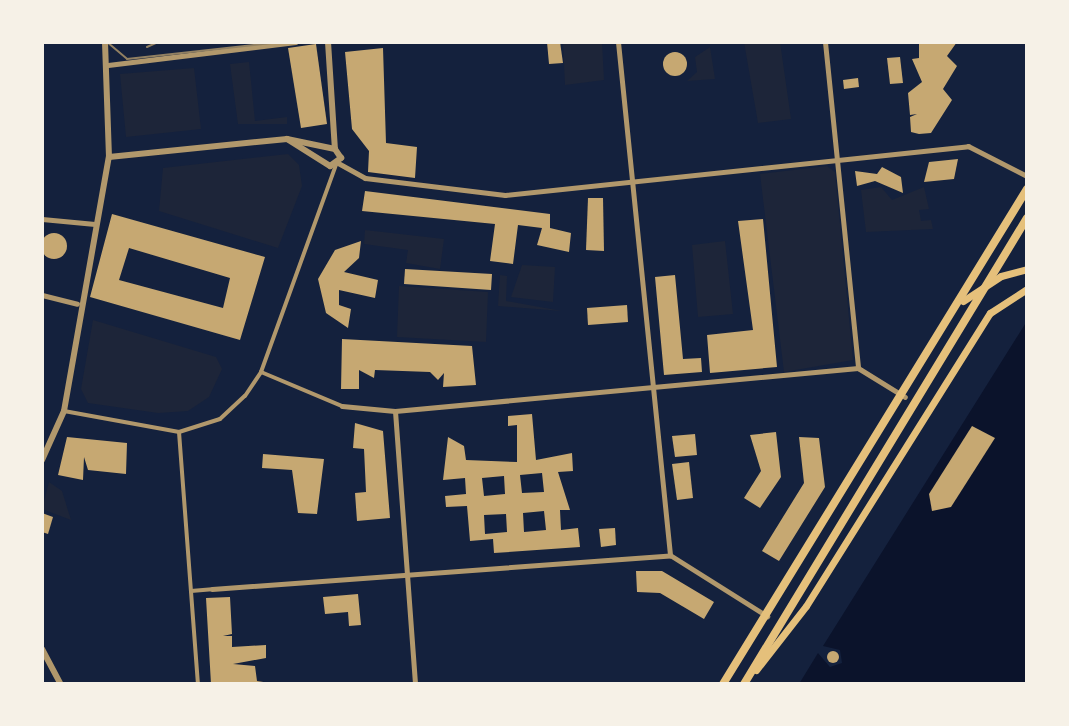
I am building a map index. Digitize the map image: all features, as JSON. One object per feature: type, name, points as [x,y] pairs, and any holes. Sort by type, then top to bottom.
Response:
[{"type":"main road","points":[[723,684],[905,397],[1027,189]]},
{"type":"main road","points":[[745,684],[1027,218]]},
{"type":"main road","points":[[963,301],[1001,276],[1027,269]]},
{"type":"main road","points":[[745,684],[806,606],[990,313],[1027,289]]},
{"type":"street","points":[[42,460],[44,448],[64,411],[77,304],[109,157],[105,42]]},
{"type":"street","points":[[108,65],[296,42]]},
{"type":"street","points":[[325,163],[337,138],[328,42]]},
{"type":"street","points":[[618,42],[670,555]]},
{"type":"street","points":[[825,42],[858,368]]},
{"type":"street","points":[[109,157],[287,139],[332,149]]},
{"type":"street","points":[[287,139],[325,163],[337,164],[365,178],[505,195],[968,146],[1027,176]]},
{"type":"street","points":[[64,411],[179,432],[220,419],[261,372],[337,164],[332,149]]},
{"type":"street","points":[[42,219],[95,224]]},
{"type":"street","points":[[42,295],[77,304]]},
{"type":"street","points":[[261,372],[342,406],[395,411],[858,368],[905,397]]},
{"type":"street","points":[[395,411],[415,684]]},
{"type":"street","points":[[179,432],[198,684]]},
{"type":"street","points":[[191,591],[670,555],[767,616]]},
{"type":"street","points":[[42,649],[61,684]]},
{"type":"shaded area","points":[[563,42],[602,42],[604,80],[565,85]]},
{"type":"shaded area","points":[[744,42],[780,42],[791,119],[758,123]]},
{"type":"shaded area","points":[[710,47],[715,79],[687,81],[697,72],[695,57]]},
{"type":"shaded area","points":[[249,62],[255,121],[287,117],[287,124],[238,124],[230,64]]},
{"type":"shaded area","points":[[194,68],[201,129],[126,137],[120,74]]},
{"type":"shaded area","points":[[288,154],[299,165],[302,186],[278,248],[159,211],[163,168]]},
{"type":"shaded area","points":[[827,166],[835,172],[853,360],[784,372],[760,174]]},
{"type":"shaded area","points":[[881,187],[892,200],[924,187],[929,209],[919,210],[921,221],[931,220],[933,229],[866,232],[861,190]]},
{"type":"shaded area","points":[[365,230],[444,239],[440,269],[406,263],[408,250],[364,244]]},
{"type":"shaded area","points":[[725,241],[733,314],[698,317],[692,245]]},
{"type":"shaded area","points":[[522,265],[555,267],[553,302],[511,297]]},
{"type":"shaded area","points":[[500,275],[507,276],[506,301],[562,311],[498,306]]},
{"type":"shaded area","points":[[399,286],[488,292],[486,342],[397,337]]},
{"type":"shaded area","points":[[93,320],[216,357],[222,369],[209,397],[188,411],[158,413],[88,403],[81,389]]},
{"type":"shaded area","points":[[1027,321],[1027,684],[799,684],[818,653],[830,667],[842,663],[840,650],[823,646]]},
{"type":"shaded area","points":[[49,482],[62,491],[71,520],[42,509]]},
{"type":"building","points":[[547,42],[560,42],[563,63],[549,64]]},
{"type":"building","points":[[919,42],[957,42],[947,56],[957,66],[943,89],[952,100],[931,133],[919,134],[911,132],[910,117],[917,114],[910,115],[908,93],[922,82],[912,59],[919,58]]},
{"type":"building","points":[[316,44],[327,124],[301,128],[288,48]]},
{"type":"building","points":[[383,48],[386,143],[417,147],[415,178],[368,172],[369,151],[352,129],[345,52]]},
{"type":"building","points":[[675,52],[686,59],[687,64],[680,75],[675,76],[664,69],[663,64],[670,53]]},
{"type":"building","points":[[900,57],[903,83],[890,84],[887,58]]},
{"type":"building","points":[[858,78],[859,87],[844,89],[843,80]]},
{"type":"building","points":[[958,159],[954,179],[924,182],[929,162]]},
{"type":"building","points":[[882,167],[901,177],[903,193],[875,181],[857,186],[855,171],[877,174]]},
{"type":"building","points":[[365,191],[550,214],[550,228],[571,233],[569,252],[537,245],[542,228],[518,225],[513,264],[490,261],[495,224],[362,211]]},
{"type":"building","points":[[588,198],[603,198],[604,251],[586,250]]},
{"type":"building","points":[[112,214],[265,257],[240,340],[90,297]],"holes":[[[129,248],[230,278],[223,308],[119,280]]]},
{"type":"building","points":[[763,219],[777,367],[710,373],[707,335],[753,330],[738,221]]},
{"type":"building","points":[[54,233],[63,237],[67,246],[63,255],[54,259],[45,255],[41,246],[45,237]]},
{"type":"building","points":[[361,241],[359,258],[344,272],[378,280],[375,298],[339,290],[339,305],[351,309],[348,328],[326,313],[318,279],[335,250]]},
{"type":"building","points":[[405,269],[492,274],[491,290],[404,284]]},
{"type":"building","points":[[675,275],[683,359],[701,358],[702,372],[664,375],[655,277]]},
{"type":"building","points":[[627,305],[628,322],[588,325],[587,308]]},
{"type":"building","points":[[342,339],[472,346],[476,385],[443,387],[444,373],[438,380],[430,372],[375,370],[374,378],[359,370],[359,389],[341,389]]},
{"type":"building","points":[[532,414],[536,460],[572,453],[573,471],[558,472],[570,510],[560,510],[561,530],[578,528],[580,547],[494,553],[493,539],[470,541],[467,506],[446,507],[445,496],[466,494],[465,478],[443,480],[448,437],[464,446],[466,460],[517,462],[517,425],[508,426],[508,416]],"holes":[[[542,473],[544,492],[522,493],[520,475]],[[504,476],[505,494],[484,496],[482,478]],[[544,511],[546,530],[524,532],[523,513]],[[506,514],[507,532],[485,534],[484,515]]]},
{"type":"building","points":[[355,423],[383,431],[390,518],[357,521],[355,493],[366,492],[364,449],[353,448]]},
{"type":"building","points":[[972,426],[995,438],[951,507],[932,511],[929,494]]},
{"type":"building","points":[[776,432],[781,477],[760,508],[744,498],[761,471],[750,435]]},
{"type":"building","points":[[695,434],[697,455],[675,457],[672,436]]},
{"type":"building","points":[[67,437],[127,443],[126,474],[88,470],[84,457],[83,480],[58,475]]},
{"type":"building","points":[[799,437],[819,438],[825,487],[779,561],[762,551],[804,483]]},
{"type":"building","points":[[263,454],[324,459],[317,514],[298,513],[292,470],[262,468]]},
{"type":"building","points":[[689,462],[693,498],[677,500],[672,464]]},
{"type":"building","points":[[42,513],[53,517],[48,534],[42,532]]},
{"type":"building","points":[[615,528],[616,545],[601,547],[599,529]]},
{"type":"building","points":[[636,571],[662,571],[714,602],[704,619],[660,593],[637,592]]},
{"type":"building","points":[[358,594],[361,625],[349,626],[348,612],[325,614],[323,597]]},
{"type":"building","points":[[230,597],[232,634],[223,636],[232,636],[232,647],[266,645],[266,658],[233,664],[255,666],[257,681],[276,684],[211,684],[206,598]]},
{"type":"building","points":[[828,652],[838,652],[838,662],[828,662]]},
{"type":"tram line","points":[[107,42],[127,59],[280,42]]},
{"type":"tram line","points":[[147,47],[158,42]]}]
